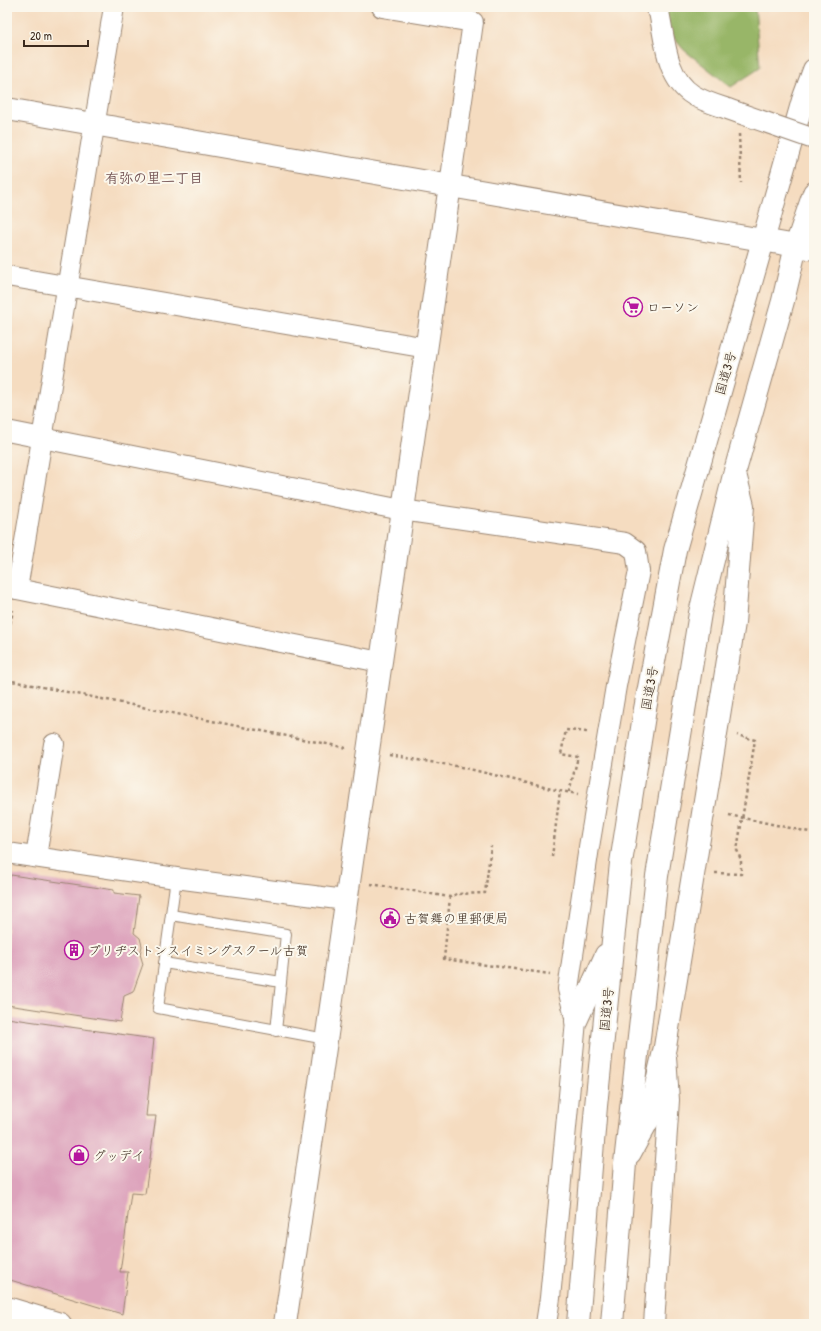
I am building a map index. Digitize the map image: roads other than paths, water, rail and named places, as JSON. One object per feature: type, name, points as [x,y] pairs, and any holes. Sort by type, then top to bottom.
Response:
[{"type":"main road","name":"国道3号","points":[[578,1324],[596,1106],[621,863],[645,709],[675,550],[803,100],[814,70]]},
{"type":"main road","points":[[7,108],[805,248]]},
{"type":"main road","points":[[285,1324],[450,185]]},
{"type":"main road","points":[[612,1324],[625,1163],[657,876],[678,734],[700,613],[735,471],[783,301],[805,248],[814,193]]},
{"type":"main road","points":[[625,1163],[648,1120],[665,1047],[734,623],[743,506],[735,471]]},
{"type":"main road","points":[[576,1022],[614,937]]},
{"type":"main road","points":[[7,1308],[60,1324]]},
{"type":"street","points":[[114,7],[42,438],[12,588],[380,662]]},
{"type":"street","points":[[382,7],[473,22],[450,185]]},
{"type":"street","points":[[655,7],[659,12],[667,50],[676,79],[693,95],[814,139]]},
{"type":"street","points":[[7,276],[427,348]]},
{"type":"street","points":[[7,431],[402,510],[625,543],[636,551],[639,571],[616,686],[589,847],[568,989],[576,1022],[550,1298],[546,1324]]},
{"type":"street","points":[[36,857],[54,744]]},
{"type":"street","points":[[7,853],[176,878],[347,890]]},
{"type":"street","points":[[654,1324],[669,1100],[665,1047]]},
{"type":"lane","points":[[176,878],[158,1008],[276,1031],[326,1039]]},
{"type":"lane","points":[[171,915],[286,934],[276,1031]]},
{"type":"lane","points":[[164,963],[281,982]]},
{"type":"place","name":"ローソン","points":[[633,307]]},
{"type":"place","name":"古賀舞の里郵便局","points":[[390,918]]},
{"type":"place","name":"ブリヂストンスイミングスクール古賀","points":[[74,950]]},
{"type":"place","name":"グッデイ","points":[[79,1155]]},
{"type":"district","name":"有弥の里二丁目","points":[[154,178]]}]
